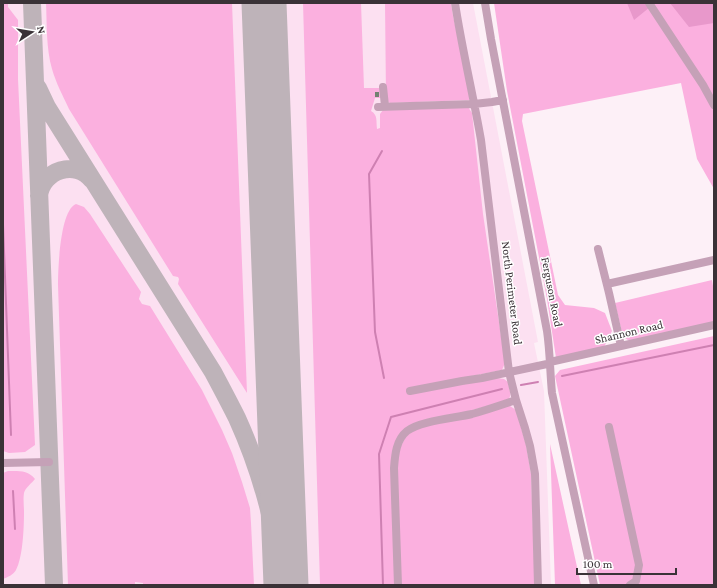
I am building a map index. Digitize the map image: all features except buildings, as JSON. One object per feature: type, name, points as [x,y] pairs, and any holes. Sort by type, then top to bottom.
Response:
[{"type":"street","name":"North Perimeter Road","points":[[454,3],[480,140],[509,372],[530,446],[535,474],[538,585]]},
{"type":"street","name":"Ferguson Road","points":[[485,3],[547,331],[552,393],[594,585]]},
{"type":"street","points":[[649,3],[703,85],[714,105]]},
{"type":"street","points":[[383,87],[381,106],[474,104],[503,100]]},
{"type":"street","points":[[598,249],[620,346]]},
{"type":"street","points":[[607,284],[714,260]]},
{"type":"street","name":"Shannon Road","points":[[410,391],[547,364],[550,362],[714,325]]},
{"type":"street","points":[[398,585],[394,458],[400,439],[406,432],[416,426],[472,414],[516,400]]},
{"type":"street","points":[[609,427],[638,565],[636,581],[630,585]]},
{"type":"street","points":[[3,463],[49,462]]},
{"type":"shaded area","points":[[3,3],[473,3],[538,342],[534,343],[544,391],[551,585],[3,585]]},
{"type":"shaded area","points":[[3,3],[8,3],[8,7],[18,20],[18,79],[35,445],[25,452],[9,453],[3,451]]},
{"type":"shaded area","points":[[46,3],[232,3],[247,393],[178,284],[178,277],[173,276],[69,109],[50,61],[47,36]]},
{"type":"shaded area","points":[[303,3],[361,3],[364,88],[380,88],[382,98],[375,98],[371,111],[376,116],[377,129],[380,128],[380,114],[383,110],[468,107],[472,113],[483,214],[505,363],[502,370],[407,389],[407,393],[497,378],[504,379],[508,382],[510,397],[507,401],[453,415],[398,437],[396,585],[320,585]]},
{"type":"shaded area","points":[[385,3],[451,3],[471,97],[469,100],[388,102],[386,97]]},
{"type":"shaded area","points":[[494,3],[714,3],[714,189],[697,159],[681,83],[523,114],[522,121],[558,295],[565,305],[594,308],[605,313],[612,331],[604,347],[556,358],[547,299],[507,91]]},
{"type":"shaded area","points":[[627,3],[655,3],[634,20]]},
{"type":"shaded area","points":[[670,3],[714,3],[714,23],[689,27]]},
{"type":"shaded area","points":[[76,204],[84,207],[90,214],[141,292],[139,299],[142,304],[150,306],[202,390],[222,430],[232,453],[250,508],[254,585],[143,585],[143,583],[135,582],[135,585],[68,585],[58,277],[59,254],[63,228],[66,217]]},
{"type":"shaded area","points":[[712,280],[714,292],[714,322],[636,340],[628,340],[623,337],[615,303]]},
{"type":"shaded area","points":[[714,336],[714,585],[600,585],[555,376],[560,370]]},
{"type":"shaded area","points":[[510,406],[516,410],[526,445],[531,474],[535,585],[400,585],[397,469],[399,450],[406,436],[416,428]]},
{"type":"shaded area","points":[[550,444],[581,585],[555,585]]},
{"type":"shaded area","points":[[8,471],[20,471],[29,474],[35,479],[27,487],[24,493],[24,518],[20,558],[16,570],[9,577],[3,579],[3,473]]},
{"type":"waterway","points":[[382,151],[369,174],[375,332],[384,378]]},
{"type":"waterway","points":[[3,224],[11,435]]},
{"type":"waterway","points":[[562,376],[714,345]]},
{"type":"waterway","points":[[521,385],[538,382]]},
{"type":"waterway","points":[[383,585],[379,454],[391,417],[502,389]]},
{"type":"waterway","points":[[13,491],[15,529]]},
{"type":"taxiway","points":[[32,3],[54,585]]},
{"type":"taxiway","points":[[38,88],[47,107],[213,372],[237,418],[253,458],[272,521],[283,585]]},
{"type":"taxiway","points":[[39,196],[41,187],[46,180],[61,170],[77,170],[92,180]]},
{"type":"runway","points":[[264,3],[286,585]]}]
